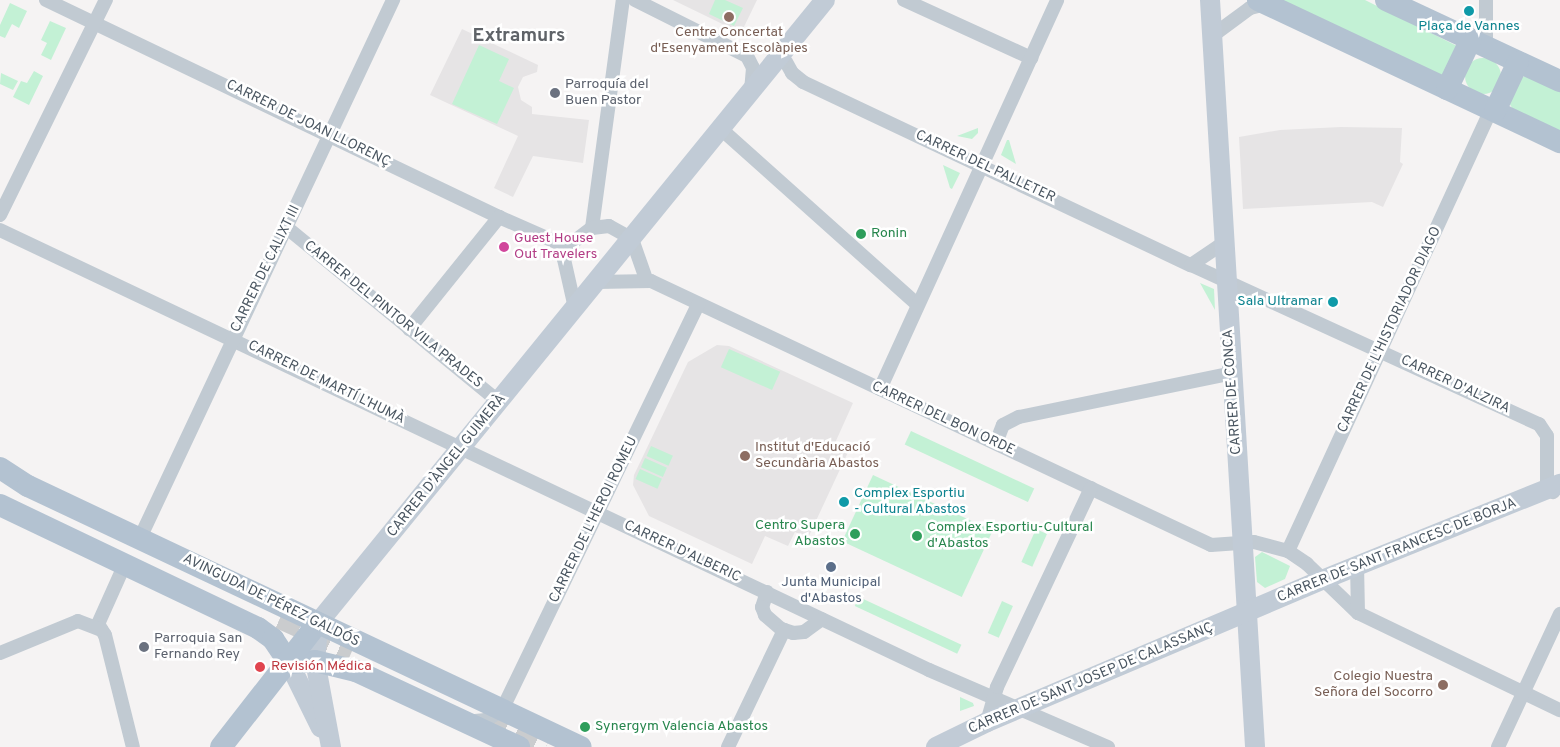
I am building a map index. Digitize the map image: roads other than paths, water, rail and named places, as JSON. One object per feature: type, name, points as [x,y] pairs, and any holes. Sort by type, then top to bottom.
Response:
[{"type":"main road","name":"CARRER D'ÀNGEL GUIMERÀ","points":[[318,623],[825,0]]},
{"type":"main road","name":"CARRER D'ÀNGEL GUIMERÀ","points":[[751,93],[775,75],[837,0]]},
{"type":"main road","name":"CARRER DE CONCA","points":[[1210,0],[1255,747]]},
{"type":"main road","points":[[1386,0],[1560,81]]},
{"type":"main road","points":[[1262,2],[1560,142]]},
{"type":"main road","points":[[1448,89],[1478,43]]},
{"type":"main road","points":[[1493,110],[1518,62]]},
{"type":"main road","name":"AVINGUDA DE PÉREZ GALDÓS","points":[[0,468],[28,486],[581,747]]},
{"type":"main road","name":"AVINGUDA DE PÉREZ GALDÓS","points":[[0,486],[279,620],[0,493]]},
{"type":"main road","name":"CARRER DE SANT FRANCESC DE BORJA","points":[[1247,612],[1357,565],[1556,489]]},
{"type":"main road","points":[[0,505],[124,566],[258,628],[273,639],[289,663],[330,747]]},
{"type":"main road","name":"CARRER DE SANT JOSEP DE CALASSANÇ","points":[[936,747],[986,722],[1247,612]]},
{"type":"main road","points":[[318,623],[315,661],[330,747]]},
{"type":"main road","points":[[221,747],[289,663],[318,623]]},
{"type":"main road","name":"AVINGUDA DE PÉREZ GALDÓS","points":[[351,653],[466,713],[519,747]]},
{"type":"main road","name":"AVINGUDA DE PÉREZ GALDÓS","points":[[289,663],[315,661],[356,671],[466,713],[544,730]]},
{"type":"street","name":"CARRER DE JOAN LLORENÇ","points":[[46,0],[499,217],[556,242],[572,243]]},
{"type":"street","points":[[0,214],[93,22],[106,0]]},
{"type":"street","points":[[592,228],[623,0]]},
{"type":"street","points":[[635,0],[747,56],[753,68],[751,93]]},
{"type":"street","points":[[904,0],[1031,58]]},
{"type":"street","points":[[880,389],[917,304],[1058,0]]},
{"type":"street","points":[[1478,43],[1486,0]]},
{"type":"street","name":"CARRER DE CALIXT III","points":[[140,538],[391,1]]},
{"type":"street","points":[[1212,36],[1250,8],[1262,2]]},
{"type":"street","name":"CARRER DEL PALLETER","points":[[786,62],[792,73],[803,82],[1227,281]]},
{"type":"street","name":"CARRER DE L'HISTORIADOR DIAGO","points":[[1288,551],[1493,110]]},
{"type":"street","points":[[721,129],[917,304]]},
{"type":"street","points":[[409,328],[499,217]]},
{"type":"street","points":[[575,308],[573,290],[564,269],[566,249],[592,228],[609,226],[632,239],[646,279],[597,282]]},
{"type":"street","name":"CARRER DEL PINTOR VILA PRADES","points":[[286,228],[499,402]]},
{"type":"street","name":"CARRER DE MARTÍ L’HUMÀ","points":[[0,230],[233,338],[461,448]]},
{"type":"street","points":[[1191,265],[1225,242]]},
{"type":"street","name":"CARRER DEL BON ORDE","points":[[646,279],[1211,545],[1243,542],[1265,544],[1288,551]]},
{"type":"street","name":"CARRER D'ALZIRA","points":[[1227,281],[1543,426],[1547,436],[1556,489]]},
{"type":"street","name":"CARRER DE L'HEROI ROMEU","points":[[502,710],[698,304]]},
{"type":"street","points":[[996,443],[1003,425],[1020,417],[1233,373]]},
{"type":"street","name":"CARRER D'ALBERIC","points":[[461,448],[822,619],[1018,709],[1108,747]]},
{"type":"street","points":[[986,722],[994,697],[1091,488]]},
{"type":"street","points":[[1288,551],[1358,613],[1560,710]]},
{"type":"street","points":[[1357,565],[1358,613]]},
{"type":"street","points":[[124,566],[99,622],[101,630],[105,635],[131,745]]},
{"type":"street","points":[[767,592],[762,608],[764,615],[772,624],[784,630],[804,632],[822,619]]},
{"type":"street","points":[[1498,747],[1560,614]]},
{"type":"street","points":[[0,653],[78,621],[101,630]]},
{"type":"street","points":[[728,747],[784,630]]},
{"type":"street","points":[[466,713],[486,720],[502,710]]},
{"type":"tunnel","points":[[280,618],[324,638]]},
{"type":"tunnel","points":[[308,637],[350,655]]},
{"type":"tunnel","points":[[486,719],[546,747]]},
{"type":"place","name":"Plaça de Vannes","points":[[1469,11]]},
{"type":"place","name":"Centre Concertat d'Esenyament Escolàpies","points":[[729,17]]},
{"type":"place","name":"Parroquía del Buen Pastor","points":[[555,93]]},
{"type":"place","name":"Ronin","points":[[861,234]]},
{"type":"place","name":"Guest House Out Travelers","points":[[504,247]]},
{"type":"place","name":"Sala Ultramar","points":[[1333,302]]},
{"type":"place","name":"Institut d'Educació Secundària Abastos","points":[[745,456]]},
{"type":"place","name":"Complex Esportiu - Cultural Abastos","points":[[844,502]]},
{"type":"place","name":"Centro Supera Abastos","points":[[855,534]]},
{"type":"place","name":"Complex Esportiu-Cultural d'Abastos","points":[[917,536]]},
{"type":"place","name":"Junta Municipal d'Abastos","points":[[831,567]]},
{"type":"place","name":"Parroquia San Fernando Rey","points":[[144,647]]},
{"type":"place","name":"Revisión Médica","points":[[260,667]]},
{"type":"place","name":"Colegio Nuestra Señora del Socorro","points":[[1443,685]]},
{"type":"place","name":"Synergym Valencia Abastos","points":[[585,727]]},
{"type":"district","name":"Extramurs","points":[[519,37]]}]
